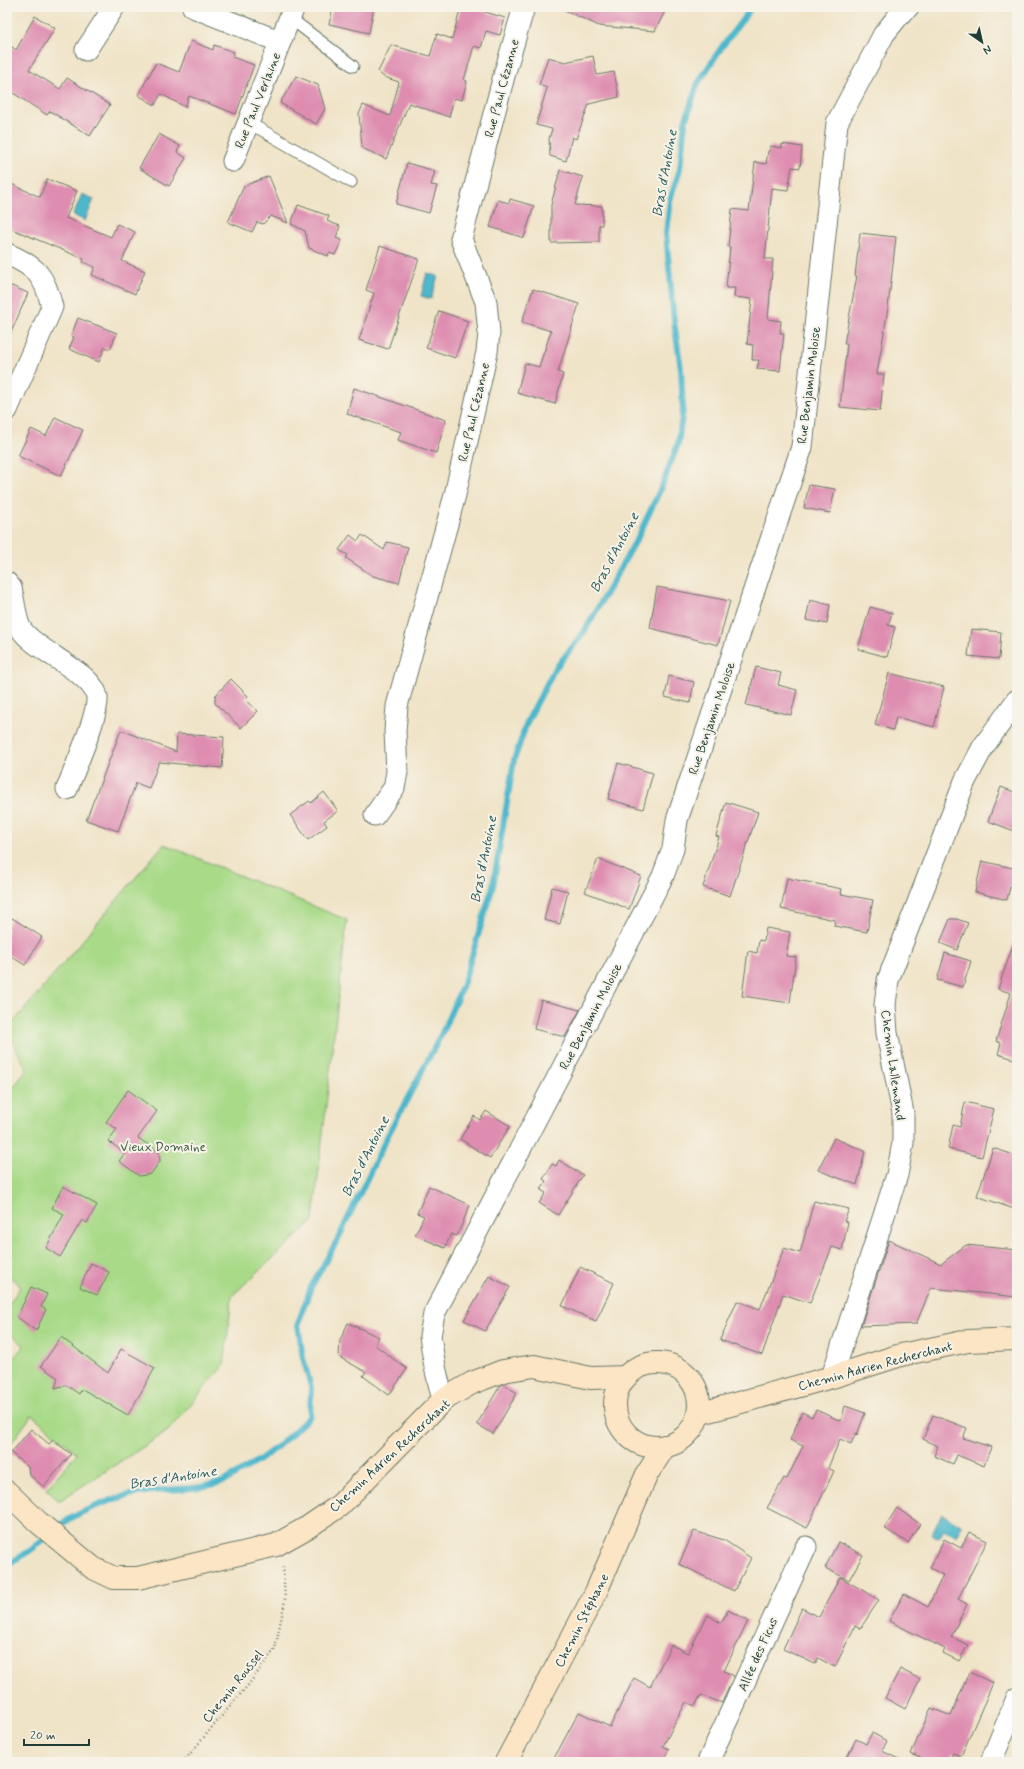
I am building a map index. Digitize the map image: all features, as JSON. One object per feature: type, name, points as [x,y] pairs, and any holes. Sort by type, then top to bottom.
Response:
[{"type":"main road","name":"Chemin Adrien Recherchant","points":[[698,1414],[757,1396],[832,1377],[901,1355],[968,1341],[1017,1339]]},
{"type":"main road","points":[[650,1364],[664,1364],[676,1368],[688,1376],[696,1387],[699,1400],[698,1414],[694,1425],[686,1435],[677,1442],[665,1446],[656,1446],[638,1442],[622,1428],[616,1408],[616,1398],[626,1377],[637,1368],[650,1364]]},
{"type":"main road","name":"Chemin Adrien Recherchant","points":[[7,1492],[38,1522],[94,1568],[114,1578],[138,1578],[276,1545],[308,1527],[339,1506],[443,1400],[472,1382],[503,1371],[534,1366],[591,1378],[626,1377]]},
{"type":"main road","name":"Chemin Adrien Recherchant","points":[[591,1378],[616,1398]]},
{"type":"main road","name":"Chemin Adrien Recherchant","points":[[696,1387],[724,1393],[757,1396]]},
{"type":"main road","points":[[638,1442],[647,1474]]},
{"type":"main road","name":"Chemin Stéphane","points":[[506,1762],[596,1592],[647,1474],[665,1446]]},
{"type":"street","points":[[86,50],[114,7]]},
{"type":"street","name":"Rue Paul Verlaine","points":[[193,7],[268,37],[281,40]]},
{"type":"street","name":"Rue Paul Cézanne","points":[[375,815],[394,788],[397,772],[395,731],[397,706],[455,495],[487,352],[489,333],[486,302],[461,239],[505,72],[524,7]]},
{"type":"street","name":"Rue Benjamin Moloise","points":[[443,1400],[435,1367],[430,1336],[434,1314],[663,876],[672,849],[680,812],[802,447],[837,123],[884,34],[900,14],[908,7]]},
{"type":"street","name":"Rue Paul Verlaine","points":[[234,161],[292,12]]},
{"type":"street","points":[[7,254],[27,262],[39,274],[48,290],[52,307],[7,410]]},
{"type":"street","points":[[7,583],[11,588],[20,629],[30,640],[82,676],[94,687],[97,698],[94,716],[67,789]]},
{"type":"street","name":"Chemin Lallemand","points":[[832,1377],[897,1175],[903,1143],[902,1113],[887,1033],[885,1005],[888,980],[965,781],[983,747],[1017,700]]},
{"type":"street","name":"Allée des Ficus","points":[[708,1762],[806,1547]]},
{"type":"street","points":[[991,1762],[1017,1698]]},
{"type":"lane","points":[[292,12],[353,66]]},
{"type":"lane","points":[[248,124],[260,129],[351,182]]},
{"type":"path","name":"Chemin Roussel","points":[[183,1762],[249,1684],[275,1649],[285,1600],[284,1567],[276,1545]]},
{"type":"green space","name":"Vieux Domaine","points":[[164,844],[347,920],[313,1221],[232,1296],[224,1365],[168,1431],[59,1501],[46,1489],[77,1453],[32,1415],[12,1442],[7,1438],[7,1365],[24,1346],[7,1330],[7,1307],[21,1286],[7,1275],[7,1095],[27,1070],[7,1030]]},
{"type":"water","points":[[82,194],[94,199],[85,221],[73,215]]},
{"type":"water","points":[[427,273],[438,276],[431,299],[421,296]]},
{"type":"water","points":[[942,1514],[962,1525],[956,1536],[944,1530],[939,1538],[931,1534]]},
{"type":"building","points":[[333,7],[374,7],[369,33],[329,24]]},
{"type":"building","points":[[461,7],[469,7],[505,18],[500,35],[486,31],[481,48],[474,46],[464,80],[467,81],[462,100],[454,98],[449,117],[409,103],[386,159],[362,148],[359,114],[363,105],[390,116],[399,82],[384,77],[378,72],[391,45],[430,56],[437,34],[452,39]]},
{"type":"building","points":[[558,7],[667,7],[655,31],[599,26]]},
{"type":"building","points":[[35,16],[55,28],[29,70],[60,89],[67,78],[110,105],[90,136],[50,111],[47,115],[7,89],[7,43],[16,50]]},
{"type":"building","points":[[191,41],[213,50],[214,45],[234,52],[232,57],[254,65],[236,114],[189,96],[185,107],[161,94],[155,105],[138,95],[156,63],[179,72]]},
{"type":"building","points":[[593,56],[597,75],[614,72],[619,97],[589,104],[576,139],[572,137],[566,161],[550,156],[549,139],[552,129],[536,125],[547,88],[539,85],[548,57],[565,62]]},
{"type":"building","points":[[296,76],[318,85],[325,109],[316,124],[280,103]]},
{"type":"building","points":[[159,134],[180,146],[177,152],[186,158],[169,186],[139,168]]},
{"type":"building","points":[[782,144],[802,147],[800,168],[792,167],[788,190],[772,188],[765,259],[773,259],[768,319],[781,321],[780,333],[784,333],[780,371],[757,369],[759,360],[752,360],[753,345],[747,344],[752,299],[734,297],[735,288],[726,288],[732,209],[749,211],[755,162],[766,164],[770,146],[782,148]]},
{"type":"building","points":[[407,163],[435,171],[431,185],[437,186],[429,213],[396,204]]},
{"type":"building","points":[[560,170],[583,177],[575,205],[602,206],[602,225],[599,225],[599,242],[551,243],[551,205]]},
{"type":"building","points":[[269,176],[288,223],[271,216],[263,224],[257,222],[252,232],[228,222],[244,186]]},
{"type":"building","points":[[47,179],[77,191],[66,218],[111,237],[117,224],[135,232],[122,261],[145,271],[135,294],[92,275],[95,267],[83,262],[84,259],[7,227],[7,182],[40,197]]},
{"type":"building","points":[[510,199],[534,206],[524,238],[490,227],[498,200],[509,203]]},
{"type":"building","points":[[298,205],[329,216],[327,221],[340,226],[336,238],[342,240],[335,255],[329,253],[328,256],[309,248],[305,231],[291,224]]},
{"type":"building","points":[[860,233],[896,237],[888,308],[877,374],[884,374],[880,411],[840,407],[847,344],[844,344],[857,276],[855,276]]},
{"type":"building","points":[[380,246],[419,259],[388,349],[359,340],[374,293],[366,290]]},
{"type":"building","points":[[7,284],[28,293],[7,342]]},
{"type":"building","points":[[533,289],[579,304],[558,372],[563,374],[555,404],[517,393],[525,363],[539,367],[551,331],[522,322]]},
{"type":"building","points":[[439,311],[468,321],[455,358],[426,348]]},
{"type":"building","points":[[78,318],[117,333],[110,349],[105,347],[99,362],[69,349],[74,337],[71,336]]},
{"type":"building","points":[[354,388],[446,420],[436,453],[398,440],[401,432],[347,414]]},
{"type":"building","points":[[55,417],[83,430],[61,476],[18,456],[31,429],[46,436]]},
{"type":"building","points":[[809,485],[835,489],[830,513],[804,508]]},
{"type":"building","points":[[350,535],[358,541],[362,535],[384,550],[387,542],[408,547],[399,583],[373,576],[346,558],[348,555],[339,550]]},
{"type":"building","points":[[657,587],[730,601],[718,645],[650,628]]},
{"type":"building","points":[[810,600],[830,605],[827,624],[806,620]]},
{"type":"building","points":[[870,607],[892,613],[888,625],[895,627],[887,657],[858,649]]},
{"type":"building","points":[[971,629],[1001,632],[999,659],[968,656]]},
{"type":"building","points":[[756,667],[781,673],[778,685],[797,690],[791,715],[746,705]]},
{"type":"building","points":[[889,673],[944,687],[934,727],[896,717],[893,730],[875,725]]},
{"type":"building","points":[[669,676],[694,682],[690,703],[665,697]]},
{"type":"building","points":[[231,679],[248,696],[245,699],[258,711],[241,728],[215,703],[215,696]]},
{"type":"building","points":[[121,730],[176,752],[177,734],[224,737],[222,768],[159,762],[149,788],[136,783],[118,831],[86,820]]},
{"type":"building","points":[[618,763],[653,773],[643,809],[608,799]]},
{"type":"building","points":[[1001,787],[1017,793],[1017,832],[988,821]]},
{"type":"building","points":[[324,792],[338,811],[324,821],[327,826],[308,840],[290,815],[309,801],[311,803]]},
{"type":"building","points":[[726,802],[758,812],[730,896],[703,887],[719,837],[716,836]]},
{"type":"building","points":[[598,859],[641,876],[629,909],[585,892]]},
{"type":"building","points":[[982,861],[1017,869],[1017,889],[1010,887],[1007,900],[975,892]]},
{"type":"building","points":[[787,878],[842,889],[841,894],[873,900],[867,932],[834,926],[835,920],[781,909]]},
{"type":"building","points":[[552,887],[568,891],[560,924],[544,920]]},
{"type":"building","points":[[12,918],[42,937],[25,965],[7,954],[7,927]]},
{"type":"building","points":[[950,919],[957,919],[968,923],[957,950],[940,943]]},
{"type":"building","points":[[766,928],[790,932],[786,956],[796,957],[790,1003],[742,996],[748,951],[757,953],[759,940],[764,941]]},
{"type":"building","points":[[1014,942],[1017,943],[1017,1060],[998,1054],[1001,1043],[996,1041],[1011,993],[998,989]]},
{"type":"building","points":[[945,953],[971,961],[963,987],[937,980]]},
{"type":"building","points":[[541,1000],[580,1010],[565,1037],[534,1029]]},
{"type":"building","points":[[128,1090],[157,1111],[138,1138],[159,1152],[160,1161],[151,1174],[139,1176],[119,1161],[125,1153],[108,1141],[117,1129],[106,1122]]},
{"type":"building","points":[[965,1102],[994,1109],[982,1157],[948,1149],[953,1125],[960,1127]]},
{"type":"building","points":[[486,1111],[510,1126],[490,1158],[460,1139],[474,1116],[480,1120]]},
{"type":"building","points":[[834,1138],[865,1151],[857,1185],[818,1170]]},
{"type":"building","points":[[993,1148],[1017,1156],[1017,1210],[977,1196]]},
{"type":"building","points":[[559,1160],[583,1175],[558,1215],[539,1203],[546,1193],[541,1190],[546,1181],[543,1179],[552,1164],[556,1166]]},
{"type":"building","points":[[63,1186],[97,1205],[87,1223],[82,1220],[60,1257],[46,1248],[64,1214],[52,1208]]},
{"type":"building","points":[[429,1186],[470,1205],[457,1236],[451,1234],[445,1248],[415,1235],[424,1216],[417,1213]]},
{"type":"building","points":[[814,1201],[849,1209],[844,1221],[848,1222],[842,1250],[832,1247],[810,1303],[783,1294],[762,1355],[720,1340],[737,1301],[760,1309],[784,1248],[800,1253]]},
{"type":"building","points":[[889,1240],[941,1264],[966,1245],[1017,1250],[1017,1297],[931,1288],[916,1324],[861,1326]]},
{"type":"building","points":[[91,1263],[109,1272],[97,1295],[80,1287]]},
{"type":"building","points":[[580,1267],[614,1283],[596,1321],[562,1306]]},
{"type":"building","points":[[489,1276],[510,1287],[485,1331],[464,1320]]},
{"type":"building","points":[[31,1287],[47,1294],[41,1307],[46,1309],[36,1331],[17,1317]]},
{"type":"building","points":[[348,1323],[379,1337],[375,1345],[407,1369],[389,1395],[363,1376],[366,1372],[339,1357],[340,1340]]},
{"type":"building","points":[[61,1337],[108,1373],[121,1349],[155,1368],[128,1415],[82,1389],[79,1394],[66,1385],[55,1388],[58,1378],[41,1366]]},
{"type":"building","points":[[503,1384],[517,1393],[493,1434],[477,1424],[500,1386]]},
{"type":"building","points":[[845,1406],[865,1413],[857,1435],[856,1433],[851,1444],[840,1439],[828,1468],[834,1471],[807,1528],[767,1508],[784,1478],[787,1479],[803,1446],[790,1440],[802,1412],[812,1417],[816,1410],[841,1421]]},
{"type":"building","points":[[933,1415],[967,1428],[963,1438],[991,1447],[984,1466],[957,1455],[953,1464],[934,1456],[938,1446],[923,1439]]},
{"type":"building","points":[[31,1429],[49,1444],[53,1440],[71,1454],[44,1487],[29,1475],[28,1467],[11,1453]]},
{"type":"building","points":[[897,1508],[920,1524],[908,1543],[884,1528]]},
{"type":"building","points":[[694,1531],[724,1540],[751,1558],[734,1591],[679,1564]]},
{"type":"building","points":[[969,1532],[987,1541],[958,1599],[967,1604],[951,1637],[968,1645],[959,1661],[943,1653],[945,1649],[889,1621],[904,1594],[928,1607],[943,1575],[930,1568],[944,1539],[961,1548]]},
{"type":"building","points":[[838,1542],[863,1555],[849,1580],[825,1568]]},
{"type":"building","points":[[840,1577],[879,1600],[860,1629],[855,1626],[835,1667],[818,1658],[815,1664],[783,1649],[802,1608],[819,1617]]},
{"type":"building","points":[[728,1610],[748,1621],[724,1671],[734,1676],[722,1703],[701,1695],[695,1706],[686,1702],[663,1746],[669,1749],[662,1762],[552,1762],[579,1712],[610,1727],[634,1678],[650,1687],[671,1645],[688,1653],[708,1615],[721,1623]]},
{"type":"building","points":[[900,1669],[920,1679],[905,1709],[885,1698]]},
{"type":"building","points":[[969,1672],[993,1683],[961,1756],[953,1753],[949,1762],[930,1762],[911,1754],[931,1708],[951,1716]]},
{"type":"building","points":[[872,1733],[887,1741],[882,1751],[905,1762],[845,1762],[856,1739],[866,1744]]},
{"type":"waterway","name":"Bras d'Antoine","points":[[54,1530],[83,1512],[105,1502],[128,1495],[149,1491],[201,1487],[224,1481],[267,1454],[285,1440],[310,1416],[311,1387],[303,1358],[298,1324],[311,1287],[338,1239],[387,1137],[441,1035],[464,982],[493,886],[514,760],[527,722],[554,670],[584,632],[638,537],[661,488],[678,444],[683,410],[681,369],[674,321],[666,233],[670,200],[680,169],[685,122],[698,83],[721,48],[752,7]]},
{"type":"waterway","name":"Bras d'Antoine","points":[[7,1565],[31,1550],[48,1536]]}]
